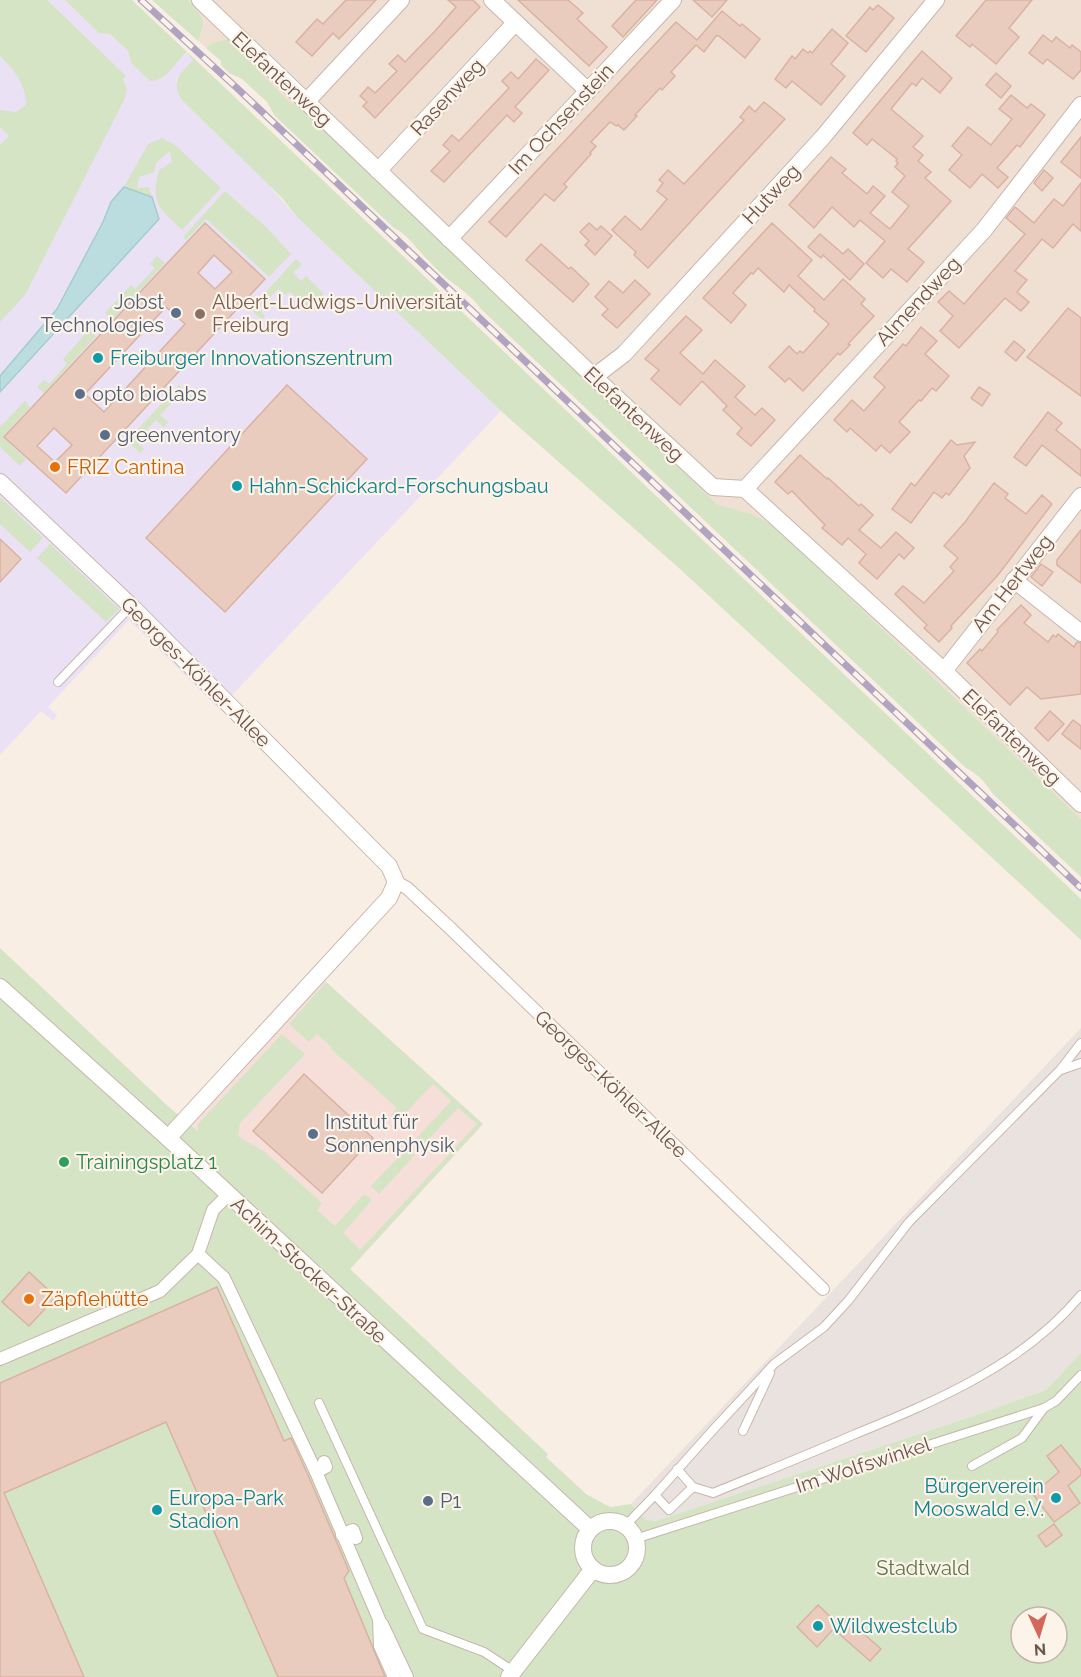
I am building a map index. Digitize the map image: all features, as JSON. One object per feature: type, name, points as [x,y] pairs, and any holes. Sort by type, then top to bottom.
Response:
[{"type":"street","name":"Elefantenweg","points":[[200,0],[594,377],[713,487],[746,489],[944,671],[1081,804]]},
{"type":"street","points":[[307,101],[401,0]]},
{"type":"street","points":[[492,0],[587,90]]},
{"type":"street","name":"Im Ochsenstein","points":[[449,239],[672,0]]},
{"type":"street","name":"Hutweg","points":[[594,377],[624,354],[823,137],[936,0]]},
{"type":"street","name":"Rasenweg","points":[[378,171],[515,22]]},
{"type":"street","name":"Almendweg","points":[[746,489],[984,230],[1081,105]]},
{"type":"street","name":"Georges-Köhler-Allee","points":[[0,482],[131,606],[389,866],[396,882],[407,888],[450,928],[823,1289]]},
{"type":"street","name":"Am Hertweg","points":[[944,671],[1081,496]]},
{"type":"street","points":[[1014,580],[1081,633]]},
{"type":"street","points":[[168,1138],[390,898],[396,882]]},
{"type":"street","name":"Achim-Stocker-Straße","points":[[0,987],[168,1138],[590,1529]]},
{"type":"street","points":[[0,1359],[160,1291],[198,1254],[213,1210],[228,1195]]},
{"type":"street","points":[[198,1254],[224,1278],[320,1467],[342,1535],[407,1677]]},
{"type":"street","points":[[607,1521],[624,1526],[635,1539],[635,1556],[625,1570],[609,1575],[593,1569],[586,1560],[583,1550],[584,1538],[590,1529],[607,1521]]},
{"type":"street","points":[[342,1535],[353,1530],[356,1538]]},
{"type":"street","points":[[511,1674],[593,1569]]},
{"type":"street","points":[[380,1619],[380,1646],[394,1677]]},
{"type":"lane","points":[[58,682],[131,606]]},
{"type":"lane","points":[[624,1526],[774,1364],[824,1327],[848,1301],[909,1222],[1060,1070],[1081,1043]]},
{"type":"lane","points":[[1060,1070],[1081,1063]]},
{"type":"lane","points":[[677,1469],[693,1487],[713,1493],[914,1410],[1005,1363],[1037,1338],[1081,1295]]},
{"type":"lane","points":[[742,1431],[774,1364]]},
{"type":"lane","name":"Im Wolfswinkel","points":[[635,1539],[1044,1408],[1056,1401],[1081,1375]]},
{"type":"lane","points":[[320,1403],[423,1629],[484,1652],[511,1674]]},
{"type":"lane","points":[[972,1466],[1022,1438],[1044,1408]]},
{"type":"lane","points":[[655,1495],[669,1510],[693,1487]]},
{"type":"shaded area","name":"Albert-Ludwigs-Universität Freiburg","points":[[0,0],[65,0],[99,32],[110,34],[128,51],[131,63],[163,78],[185,52],[194,60],[176,82],[297,217],[501,411],[219,709],[129,620],[48,707],[57,715],[53,721],[41,711],[0,755]]},
{"type":"shaded area","points":[[189,0],[1081,0],[1081,819],[782,533],[749,513],[718,505],[301,105],[290,103],[212,43],[206,48],[198,41],[203,30]]},
{"type":"shaded area","points":[[314,971],[483,1124],[350,1269],[180,1114]]},
{"type":"shaded area","points":[[1081,1028],[1081,1353],[1046,1390],[656,1521],[646,1520],[631,1504]]},
{"type":"green space","points":[[0,0],[47,0],[126,76],[123,79],[127,90],[25,295],[0,322],[0,145],[9,136],[0,127],[0,110],[16,112],[26,105],[19,78],[0,56]]},
{"type":"green space","points":[[65,0],[132,0],[1081,899],[1081,940],[680,569],[501,411],[297,217],[283,199],[182,100],[178,93],[178,78],[193,60],[186,52],[166,75],[150,81],[131,63],[128,51],[110,34],[99,33]]},
{"type":"green space","points":[[152,0],[189,0],[203,23],[198,41]]},
{"type":"green space","points":[[228,39],[290,103],[301,105],[718,505],[749,513],[782,533],[1081,819],[1081,877],[993,794],[981,779],[966,768],[471,298],[443,275],[408,238],[394,228],[275,116],[267,102],[242,79],[229,73],[221,65],[221,61],[206,48],[212,43]]},
{"type":"green space","points":[[162,138],[175,145],[221,188],[182,230],[162,210],[156,198],[156,181],[159,170],[172,162],[170,151],[156,163],[154,172],[139,177],[137,188],[149,187],[152,197],[124,187],[148,144]]},
{"type":"green space","points":[[225,191],[265,226],[291,254],[269,277],[206,219],[186,240],[183,237]]},
{"type":"green space","points":[[157,256],[165,263],[113,319],[105,313],[131,285],[135,289],[155,268],[150,264]]},
{"type":"green space","points":[[296,259],[302,264],[293,273],[301,281],[306,276],[324,294],[306,313],[298,306],[301,302],[290,292],[286,295],[278,289],[259,309],[265,316],[262,320],[250,309]]},
{"type":"green space","points":[[89,330],[96,336],[44,393],[37,387],[44,380],[49,384],[67,364],[63,359]]},
{"type":"green space","points":[[179,385],[192,397],[188,401],[179,395],[160,415],[168,422],[164,427],[156,420],[136,441],[144,449],[140,453],[127,441]]},
{"type":"green space","points":[[25,401],[30,407],[3,437],[26,459],[20,466],[0,447],[0,427]]},
{"type":"green space","points":[[0,497],[43,538],[30,552],[0,524]]},
{"type":"green space","points":[[50,544],[119,609],[106,622],[37,558]]},
{"type":"green space","name":"Stadtwald","points":[[0,948],[171,1109],[198,1131],[198,1124],[282,1034],[305,1054],[240,1123],[238,1136],[265,1152],[322,1203],[317,1210],[335,1226],[364,1194],[372,1200],[343,1233],[360,1250],[477,1124],[458,1108],[422,1146],[415,1140],[451,1101],[433,1084],[397,1122],[391,1115],[397,1108],[317,1034],[309,1042],[289,1024],[326,982],[483,1124],[350,1269],[548,1454],[546,1457],[586,1494],[611,1507],[631,1504],[646,1520],[656,1521],[1046,1390],[1081,1353],[1081,1677],[0,1677]]},
{"type":"green space","points":[[407,1148],[415,1155],[379,1194],[371,1186]]},
{"type":"water","points":[[124,187],[152,197],[159,219],[0,392],[0,376],[57,309],[103,222],[111,202]]},
{"type":"building","points":[[346,0],[376,0],[339,39],[333,33],[312,56],[296,42],[317,19],[323,24]]},
{"type":"building","points":[[448,0],[473,0],[480,7],[375,118],[363,106],[367,102],[360,96],[368,87],[375,93],[397,71],[389,64],[398,55],[405,62],[435,31],[456,7]]},
{"type":"building","points":[[518,0],[568,0],[583,13],[577,19],[607,47],[589,66]]},
{"type":"building","points":[[636,0],[657,0],[623,37],[612,26]]},
{"type":"building","points":[[693,0],[727,0],[712,17]]},
{"type":"building","points":[[986,0],[1032,0],[1009,28],[1019,37],[996,64],[972,44],[970,47],[956,36]]},
{"type":"building","points":[[878,5],[894,18],[866,52],[846,36],[870,7],[873,10]]},
{"type":"building","points":[[722,11],[760,39],[745,58],[719,36],[716,36],[704,52],[696,45],[671,72],[675,76],[662,90],[660,88],[624,130],[610,122],[591,142],[596,146],[591,154],[564,184],[567,187],[554,201],[545,194],[506,237],[489,222],[676,22],[697,40]]},
{"type":"building","points":[[832,29],[848,43],[831,64],[845,76],[821,105],[792,81],[786,88],[775,79],[792,56],[795,59],[803,49],[812,53]]},
{"type":"building","points":[[1043,35],[1052,42],[1056,37],[1070,48],[1072,45],[1081,52],[1081,70],[1073,79],[1047,59],[1043,64],[1029,53]]},
{"type":"building","points":[[922,51],[952,78],[940,93],[922,78],[916,86],[912,83],[891,109],[923,136],[913,147],[923,155],[918,161],[931,172],[925,178],[951,201],[908,249],[924,262],[907,282],[891,269],[883,278],[866,263],[885,241],[860,220],[854,227],[832,207],[814,228],[789,205],[831,157],[846,169],[842,173],[867,194],[873,186],[885,196],[870,213],[890,229],[909,206],[892,192],[905,176],[895,167],[898,163],[897,159],[872,139],[867,145],[853,133]]},
{"type":"building","points":[[536,59],[549,70],[515,107],[522,113],[514,122],[507,115],[444,182],[431,171],[450,151],[443,145],[452,135],[459,141],[509,88],[502,81],[511,72],[518,79]]},
{"type":"building","points":[[996,73],[1011,86],[1001,98],[986,85]]},
{"type":"building","points":[[1011,95],[1027,108],[1031,104],[1045,115],[1020,147],[1017,145],[997,168],[1008,177],[998,188],[982,174],[970,188],[949,170],[962,155],[952,146],[968,127],[991,145],[1012,119],[999,109]]},
{"type":"building","points":[[764,102],[785,119],[648,268],[634,255],[636,252],[612,230],[625,216],[641,230],[667,199],[657,191],[663,183],[659,180],[668,170],[684,184],[744,120],[740,117],[749,106],[755,112]]},
{"type":"building","points":[[1081,137],[1081,178],[1061,162]]},
{"type":"building","points":[[1044,170],[1053,178],[1042,191],[1034,183]]},
{"type":"building","points":[[1081,183],[1081,231],[1073,224],[1053,248],[1042,239],[1015,271],[1027,280],[1017,292],[1029,302],[1021,311],[1005,298],[959,348],[940,331],[953,316],[938,302],[949,291],[964,304],[1025,234],[1006,218],[1015,207],[1034,223],[1054,199],[1063,206]]},
{"type":"building","name":"Freiburger Innovationszentrum","points":[[205,223],[265,279],[66,493],[4,437]],"holes":[[[214,255],[232,272],[215,289],[198,273]],[[166,307],[185,324],[104,412],[85,394]],[[54,428],[72,445],[55,462],[37,446]]]},
{"type":"building","points":[[589,223],[597,230],[601,226],[612,236],[595,255],[585,245],[589,241],[580,232]]},
{"type":"building","points":[[772,223],[812,260],[798,276],[824,300],[843,279],[865,299],[861,304],[874,316],[848,344],[850,345],[840,355],[838,353],[803,391],[789,378],[785,382],[769,367],[789,346],[797,354],[800,351],[803,353],[829,324],[814,311],[815,309],[789,285],[784,292],[758,268],[733,293],[746,305],[731,323],[703,298]]},
{"type":"building","points":[[820,234],[843,254],[848,249],[864,264],[850,280],[823,255],[821,258],[808,247]]},
{"type":"building","points":[[541,244],[589,284],[573,302],[526,260]]},
{"type":"building","points":[[635,280],[650,294],[617,328],[602,315],[608,309],[595,297],[609,281],[623,293]]},
{"type":"building","points":[[1068,308],[1081,318],[1081,396],[1027,357]]},
{"type":"building","points":[[686,316],[702,330],[680,353],[703,374],[715,360],[745,386],[735,397],[755,415],[762,408],[775,420],[751,446],[737,434],[742,428],[723,410],[727,406],[702,381],[680,405],[651,379],[659,370],[645,359]]},
{"type":"building","points":[[921,327],[937,341],[925,354],[949,376],[936,391],[932,388],[899,422],[910,432],[890,453],[881,445],[876,451],[850,428],[847,432],[834,420],[852,400],[864,411],[885,387],[874,377],[903,344],[906,346]]},
{"type":"building","points":[[1014,341],[1025,350],[1016,361],[1005,352]]},
{"type":"building","name":"Hahn-Schickard-Forschungsbau","points":[[287,385],[367,459],[225,612],[146,538]]},
{"type":"building","points":[[979,387],[990,394],[982,406],[971,398]]},
{"type":"building","points":[[1048,412],[1062,423],[1056,430],[1081,450],[1081,476],[1042,445],[1026,466],[1014,457]]},
{"type":"building","points":[[951,440],[957,445],[975,442],[964,456],[970,468],[949,495],[946,493],[942,498],[934,492],[911,523],[892,509],[911,483],[915,486]]},
{"type":"building","points":[[800,455],[859,506],[861,504],[873,515],[859,530],[881,548],[896,532],[914,548],[904,559],[899,554],[877,579],[859,563],[866,554],[848,538],[842,545],[822,528],[825,525],[792,491],[788,494],[775,482]]},
{"type":"building","points":[[994,483],[1008,494],[1005,498],[1026,514],[1042,495],[1052,504],[998,575],[939,642],[924,628],[927,625],[895,594],[903,586],[924,603],[954,571],[950,567],[958,558],[944,546]]},
{"type":"building","points":[[1081,530],[1081,583],[1057,565],[1057,560]]},
{"type":"building","points":[[0,539],[21,559],[0,582]]},
{"type":"building","points":[[1041,564],[1053,572],[1042,586],[1031,577]]},
{"type":"building","points":[[1021,605],[1031,615],[1024,623],[1048,642],[1053,635],[1056,637],[1058,634],[1074,647],[1077,642],[1081,643],[1081,694],[1041,699],[1027,687],[1010,705],[967,663],[980,649],[982,651],[998,632],[997,630]]},
{"type":"building","points":[[1050,711],[1064,724],[1048,741],[1035,728]]},
{"type":"building","points":[[1073,720],[1081,726],[1081,749],[1062,734]]},
{"type":"building","name":"Institut für Sonnenphysik","points":[[304,1074],[373,1138],[322,1193],[253,1131]]},
{"type":"building","name":"Zäpflehütte","points":[[29,1272],[56,1297],[29,1326],[2,1302]]},
{"type":"building","name":"Europa-Park Stadion","points":[[217,1287],[284,1441],[291,1438],[308,1475],[349,1571],[344,1578],[385,1677],[278,1677],[166,1422],[4,1493],[84,1677],[0,1677],[0,1383]]},
{"type":"building","name":"Bürgerverein Mooswald e.V.","points":[[1061,1445],[1081,1470],[1081,1475],[1068,1486],[1080,1503],[1054,1522],[1033,1494],[1059,1472],[1047,1456]]},
{"type":"building","points":[[1054,1524],[1062,1535],[1046,1547],[1038,1536]]},
{"type":"building","name":"Wildwestclub","points":[[818,1605],[838,1624],[817,1647],[797,1627]]},
{"type":"building","points":[[847,1619],[881,1649],[870,1661],[836,1631]]},
{"type":"railway","points":[[141,0],[238,89],[1081,888]]},
{"type":"place","name":"Jobst Technologies","points":[[176,313]]},
{"type":"place","name":"Albert-Ludwigs-Universität Freiburg","points":[[200,314]]},
{"type":"place","name":"Freiburger Innovationszentrum","points":[[98,358]]},
{"type":"place","name":"opto biolabs","points":[[80,394]]},
{"type":"place","name":"greenventory","points":[[105,435]]},
{"type":"place","name":"FRIZ Cantina","points":[[55,467]]},
{"type":"place","name":"Hahn-Schickard-Forschungsbau","points":[[237,486]]},
{"type":"place","name":"Institut für Sonnenphysik","points":[[313,1134]]},
{"type":"place","name":"Trainingsplatz 1","points":[[64,1162]]},
{"type":"place","name":"Zäpflehütte","points":[[29,1299]]},
{"type":"place","name":"Bürgerverein Mooswald e.V.","points":[[1056,1498]]},
{"type":"place","name":"P1","points":[[428,1501]]},
{"type":"place","name":"Europa-Park Stadion","points":[[157,1510]]},
{"type":"place","name":"Wildwestclub","points":[[818,1626]]}]
